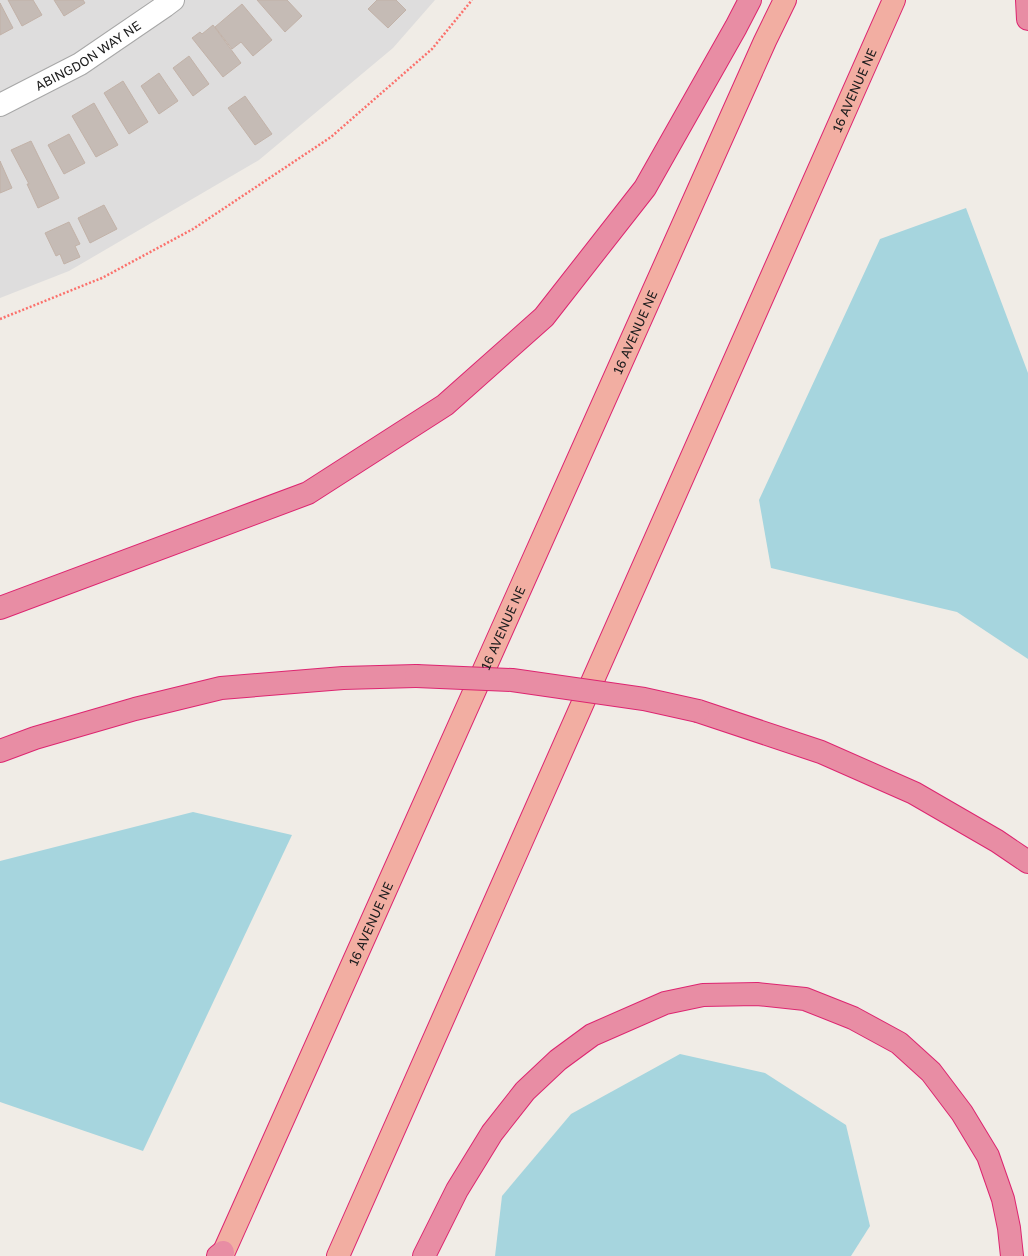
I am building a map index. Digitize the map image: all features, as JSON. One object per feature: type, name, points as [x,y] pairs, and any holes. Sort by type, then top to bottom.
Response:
[{"type":"highway","points":[[0,608],[308,492],[445,405],[544,317],[645,188],[750,0]]},
{"type":"highway","name":"16 AVENUE NE","points":[[221,1255],[765,41],[785,0]]},
{"type":"highway","name":"16 AVENUE NE","points":[[338,1256],[894,0]]},
{"type":"highway","points":[[1027,0],[1028,19]]},
{"type":"highway","points":[[0,751],[35,738],[136,709],[221,688],[343,678],[416,676],[512,680],[644,698],[698,711],[821,752],[914,793],[997,841],[1028,862]]},
{"type":"highway","points":[[424,1256],[456,1190],[492,1133],[525,1091],[558,1060],[592,1035],[665,1003],[703,995],[750,994],[805,999],[853,1018],[899,1043],[931,1072],[962,1113],[988,1156],[1003,1199],[1009,1228],[1012,1256]]},
{"type":"street","name":"ABINGDON WAY NE","points":[[0,105],[80,64],[173,0]]},
{"type":"path","points":[[0,319],[102,278],[193,229],[331,137],[432,49],[472,0]]},
{"type":"shaded area","points":[[0,0],[435,0],[393,48],[259,160],[69,271],[0,298]]},
{"type":"water","points":[[966,208],[1028,373],[1028,659],[957,612],[771,568],[759,500],[880,239]]},
{"type":"water","points":[[193,812],[292,835],[143,1151],[0,1102],[0,861]]},
{"type":"water","points":[[680,1054],[765,1073],[846,1125],[870,1226],[851,1256],[495,1256],[502,1196],[571,1114]]},
{"type":"building","points":[[8,0],[33,0],[42,15],[22,26]]},
{"type":"building","points":[[54,0],[83,0],[85,3],[64,16]]},
{"type":"building","points":[[257,0],[287,0],[302,16],[285,32]]},
{"type":"building","points":[[377,0],[396,0],[406,10],[388,28],[368,9]]},
{"type":"building","points":[[0,3],[13,28],[0,35]]},
{"type":"building","points":[[242,4],[272,40],[253,56],[241,42],[232,49],[215,27]]},
{"type":"building","points":[[213,25],[241,63],[223,77],[192,38],[200,32],[202,34]]},
{"type":"building","points":[[189,56],[209,84],[193,96],[173,68]]},
{"type":"building","points":[[159,73],[178,101],[159,114],[141,86]]},
{"type":"building","points":[[123,81],[148,122],[129,134],[104,93]]},
{"type":"building","points":[[245,96],[272,134],[255,145],[228,108]]},
{"type":"building","points":[[94,103],[118,145],[96,157],[72,116]]},
{"type":"building","points":[[69,134],[85,163],[64,174],[48,145]]},
{"type":"building","points":[[31,141],[59,198],[38,208],[27,184],[29,184],[11,150]]},
{"type":"building","points":[[0,161],[12,188],[0,193]]},
{"type":"building","points":[[104,205],[117,229],[90,243],[78,218]]},
{"type":"building","points":[[69,222],[80,244],[75,246],[80,257],[64,264],[60,254],[56,256],[45,233]]}]
